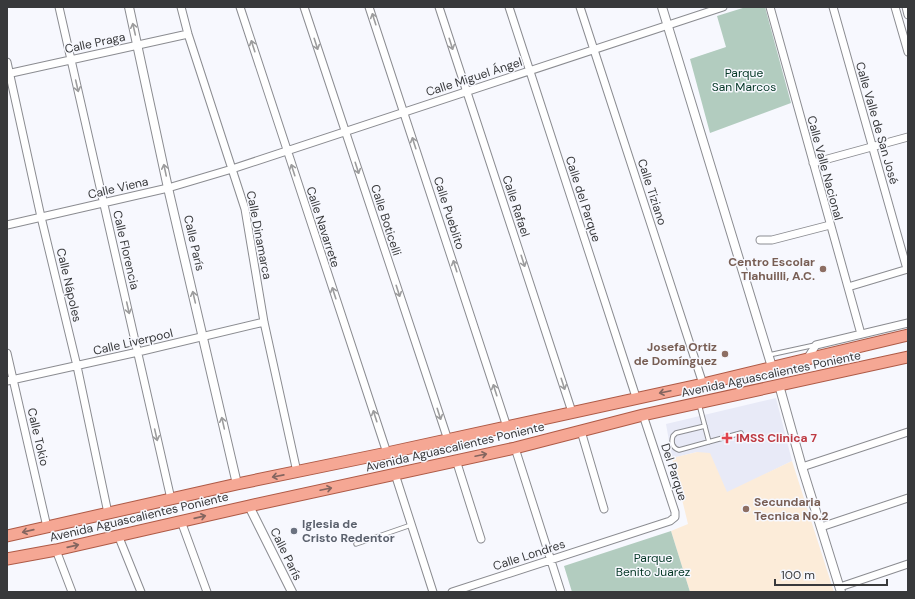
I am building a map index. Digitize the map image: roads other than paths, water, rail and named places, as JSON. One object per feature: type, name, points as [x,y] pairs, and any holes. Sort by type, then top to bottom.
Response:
[{"type":"main road","name":"Avenida Aguascalientes Poniente","points":[[7,536],[238,484],[703,384],[908,336]]},
{"type":"main road","name":"Avenida Aguascalientes Poniente","points":[[7,558],[56,550],[515,448],[643,415],[908,357]]},
{"type":"street","name":"Calle Florencia","points":[[59,7],[171,499]]},
{"type":"street","name":"Calle París","points":[[129,7],[168,188],[238,484]]},
{"type":"street","name":"Calle Dinamarca","points":[[181,7],[188,34],[245,209],[264,322],[297,472]]},
{"type":"street","name":"Calle Navarrete","points":[[240,7],[286,151],[387,453]]},
{"type":"street","name":"Calle Boticelli","points":[[304,7],[448,440]]},
{"type":"street","name":"Calle Pueblito","points":[[370,7],[507,427]]},
{"type":"street","name":"Calle Rafael","points":[[439,7],[572,412]]},
{"type":"street","name":"Calle del Parque","points":[[509,7],[636,398]]},
{"type":"street","name":"Calle Tiziano","points":[[580,7],[703,384]]},
{"type":"street","points":[[662,7],[772,368]]},
{"type":"street","name":"Calle Miguel Ángel","points":[[232,169],[723,7]]},
{"type":"street","name":"Calle Valle Nacional","points":[[770,7],[861,334]]},
{"type":"street","name":"Calle Valle de San José","points":[[833,7],[908,269]]},
{"type":"street","points":[[895,7],[908,52]]},
{"type":"street","points":[[906,7],[908,14]]},
{"type":"street","name":"Calle Praga","points":[[8,74],[188,34]]},
{"type":"street","name":"Calle Nápoles","points":[[7,62],[8,74],[77,366],[108,513]]},
{"type":"street","points":[[813,163],[908,137]]},
{"type":"street","name":"Calle Viena","points":[[7,225],[168,188],[232,169]]},
{"type":"street","points":[[760,240],[772,240],[830,225]]},
{"type":"street","points":[[848,287],[908,269]]},
{"type":"street","name":"Calle Liverpool","points":[[10,380],[77,366],[264,322]]},
{"type":"street","name":"Avenida Aguascalientes Poniente","points":[[807,359],[816,345],[908,323]]},
{"type":"street","name":"Calle Tokio","points":[[7,353],[10,380],[47,527]]},
{"type":"street","points":[[779,385],[802,467],[841,590],[908,564]]},
{"type":"street","name":"Del Parque","points":[[612,540],[675,518],[675,512],[643,415]]},
{"type":"street","points":[[581,432],[604,509]]},
{"type":"street","points":[[802,467],[908,432]]},
{"type":"street","points":[[515,448],[561,592]]},
{"type":"street","points":[[456,460],[481,539]]},
{"type":"street","points":[[395,474],[433,592]]},
{"type":"street","points":[[821,527],[908,498]]},
{"type":"street","name":"Calle París","points":[[249,506],[292,592]]},
{"type":"street","points":[[181,522],[207,592]]},
{"type":"street","points":[[118,535],[141,592]]},
{"type":"street","name":"Calle Londres","points":[[452,592],[612,540]]},
{"type":"street","points":[[56,550],[72,592]]},
{"type":"lane","points":[[768,355],[816,345]]},
{"type":"lane","points":[[699,403],[709,442]]},
{"type":"lane","points":[[705,426],[676,433],[673,436],[673,445],[675,449],[679,450],[741,433]]},
{"type":"lane","points":[[356,544],[411,525]]},
{"type":"place","name":"Centro Escolar Tlahuilli, A.C.","points":[[823,269]]},
{"type":"place","name":"Josefa Ortiz de Domínguez","points":[[725,354]]},
{"type":"place","name":"IMSS Clinica 7","points":[[727,438]]},
{"type":"place","name":"Secundaria Tecnica No.2","points":[[746,509]]},
{"type":"place","name":"Iglesia de Cristo Redentor","points":[[294,531]]},
{"type":"park label","name":"Parque San Marcos","points":[[744,80]]},
{"type":"park label","name":"Parque Benito Juarez","points":[[653,565]]}]
